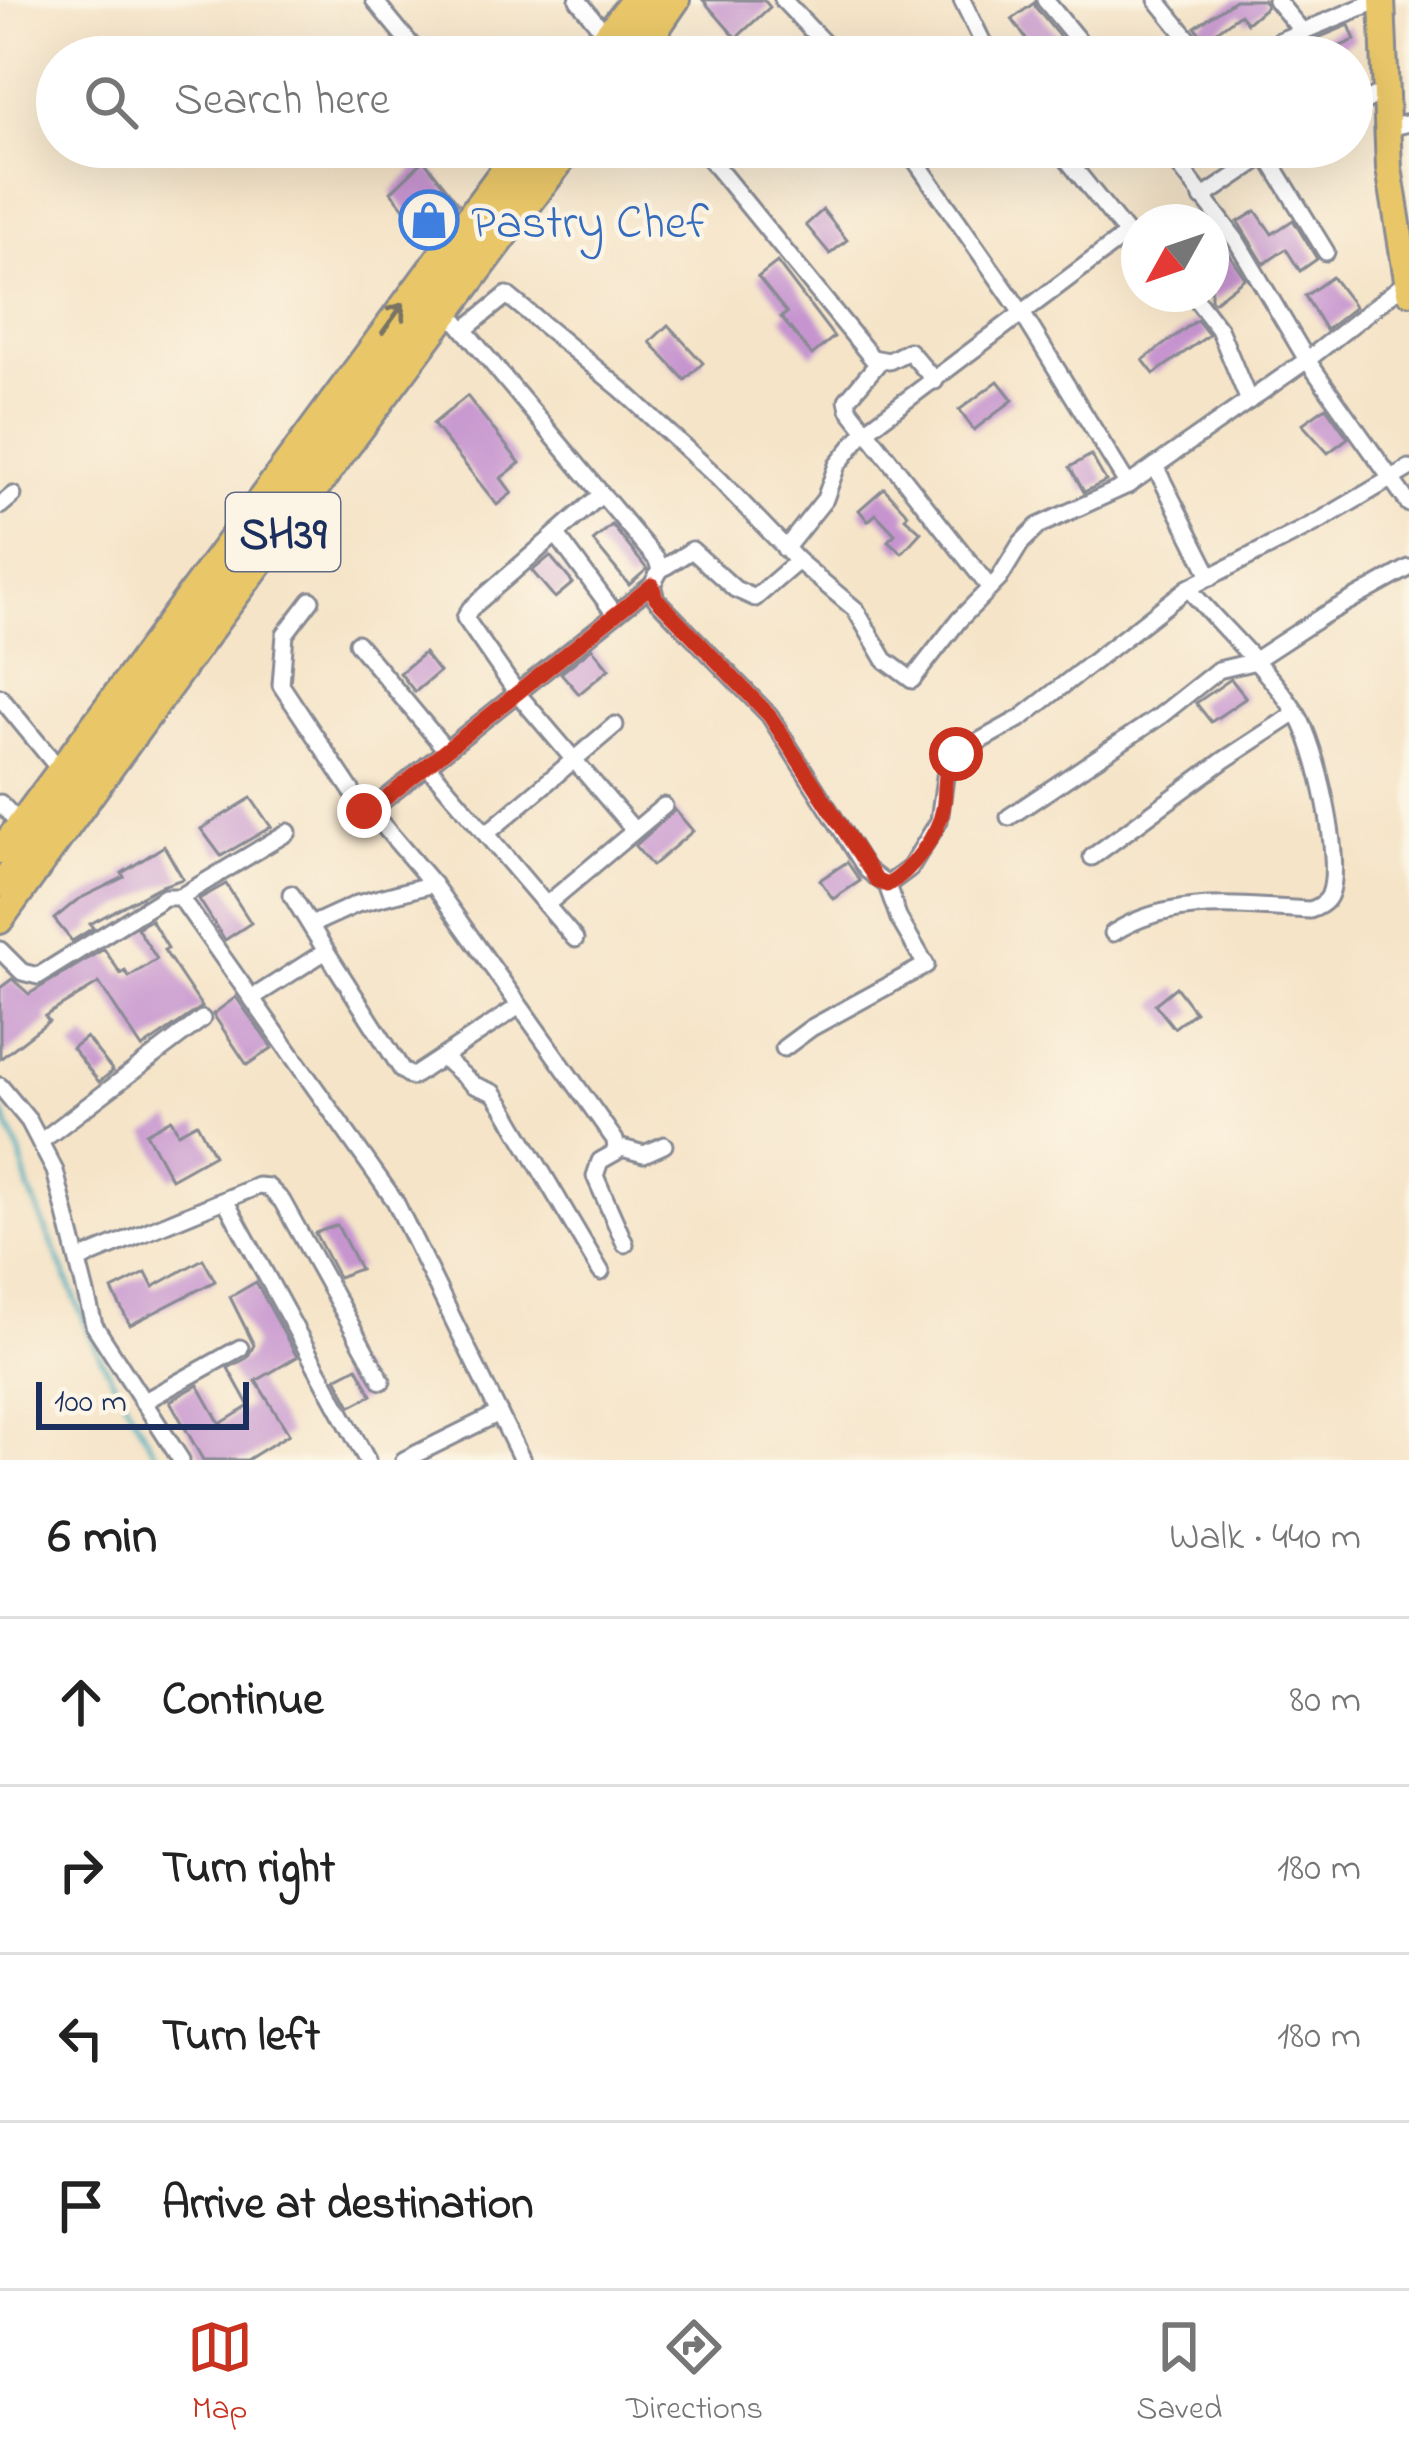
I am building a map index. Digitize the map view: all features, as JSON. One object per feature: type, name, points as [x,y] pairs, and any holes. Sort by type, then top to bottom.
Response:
[{"type":"main road","points":[[616,36],[632,0]]},
{"type":"main road","points":[[621,36],[656,0]]},
{"type":"main road","points":[[652,36],[677,0]]},
{"type":"main road","points":[[1380,0],[1386,90],[1399,125],[1389,168],[1408,285]]},
{"type":"main road","name":"SH39","points":[[0,851],[496,168]]},
{"type":"main road","points":[[0,885],[532,168]]},
{"type":"main road","name":"SH39","points":[[0,921],[221,616],[456,321],[558,168]]},
{"type":"street","points":[[374,0],[404,36]]},
{"type":"street","points":[[578,0],[604,36]]},
{"type":"street","points":[[783,0],[817,36]]},
{"type":"street","points":[[962,0],[980,36]]},
{"type":"street","points":[[1045,0],[1075,36]]},
{"type":"street","points":[[1157,0],[1186,36]]},
{"type":"street","points":[[1276,0],[1302,31]]},
{"type":"street","points":[[1292,36],[1380,0]]},
{"type":"street","points":[[1373,97],[1386,90]]},
{"type":"street","points":[[717,168],[880,362]]},
{"type":"street","points":[[921,168],[1022,313],[1128,485]]},
{"type":"street","points":[[1074,168],[1121,224]]},
{"type":"street","points":[[1180,168],[1236,239],[1307,360],[1409,503]]},
{"type":"street","points":[[1202,198],[1247,168]]},
{"type":"street","points":[[1281,168],[1326,252]]},
{"type":"street","points":[[785,549],[825,500],[837,465],[864,432],[1022,313],[1121,247]]},
{"type":"street","points":[[784,1048],[811,1028],[926,965],[899,920],[887,885],[867,871],[769,715],[656,598],[657,560],[456,321],[507,295],[621,389],[718,478],[785,549],[855,609],[885,660],[912,680],[1038,526],[1128,485],[1408,285]]},
{"type":"street","points":[[1206,312],[1219,329],[1249,401]]},
{"type":"street","points":[[935,381],[909,351],[880,362],[847,400],[864,432],[990,588]]},
{"type":"street","points":[[1155,466],[1210,577]]},
{"type":"street","points":[[887,885],[910,868],[939,821],[946,770],[956,754],[1021,718],[1188,588],[1409,467]]},
{"type":"street","points":[[602,494],[465,618],[517,693],[634,830]]},
{"type":"street","points":[[556,534],[615,614]]},
{"type":"street","points":[[375,816],[380,803],[692,550],[735,589],[755,598],[798,561]]},
{"type":"street","points":[[1009,817],[1160,716],[1218,670],[1252,662],[1409,568]]},
{"type":"street","points":[[1113,933],[1151,911],[1217,905],[1310,910],[1330,895],[1334,864],[1327,822],[1315,760],[1296,713],[1188,588]]},
{"type":"street","points":[[311,600],[285,634],[281,685],[364,811],[375,816],[434,884],[618,1147],[644,1154],[664,1145]]},
{"type":"street","points":[[357,643],[446,750]]},
{"type":"street","points":[[0,697],[60,770]]},
{"type":"street","points":[[1092,857],[1296,713]]},
{"type":"street","points":[[486,834],[615,725]]},
{"type":"street","points":[[427,765],[575,939]]},
{"type":"street","points":[[0,803],[20,824]]},
{"type":"street","points":[[546,905],[664,806]]},
{"type":"street","points":[[0,950],[22,972],[38,976],[165,897],[180,897],[288,832]]},
{"type":"street","points":[[311,926],[357,904],[434,884]]},
{"type":"street","points":[[291,894],[402,1070],[419,1074],[518,1007]]},
{"type":"street","points":[[180,897],[395,1201],[522,1460]]},
{"type":"street","points":[[251,998],[326,951]]},
{"type":"street","points":[[40,1142],[202,1018]]},
{"type":"street","points":[[443,1058],[499,1100],[601,1272]]},
{"type":"street","points":[[0,1086],[18,1105],[40,1142],[65,1199],[94,1324],[182,1460]]},
{"type":"street","points":[[618,1147],[600,1161],[595,1176],[625,1244]]},
{"type":"street","points":[[78,1260],[258,1186],[268,1186],[382,1381]]},
{"type":"street","points":[[224,1200],[367,1460]]},
{"type":"street","points":[[143,1402],[240,1348]]},
{"type":"street","points":[[404,1460],[499,1413]]},
{"type":"building","points":[[703,0],[764,0],[770,7],[734,36]]},
{"type":"building","points":[[1235,0],[1264,0],[1266,7],[1247,23],[1240,14],[1210,36],[1202,36],[1195,27]]},
{"type":"building","points":[[1034,3],[1059,36],[1024,36],[1012,19]]},
{"type":"building","points":[[1349,25],[1353,36],[1322,36]]},
{"type":"building","points":[[416,168],[430,168],[458,203],[423,232],[391,192]]},
{"type":"building","points":[[823,210],[847,240],[830,254],[806,225]]},
{"type":"building","points":[[1256,211],[1272,234],[1293,220],[1317,259],[1300,271],[1286,249],[1264,264],[1238,222]]},
{"type":"building","points":[[1229,254],[1245,278],[1229,290]]},
{"type":"building","points":[[777,262],[834,337],[812,355],[781,317],[787,313],[758,277]]},
{"type":"building","points":[[1332,277],[1355,307],[1326,330],[1305,296]]},
{"type":"building","points":[[1197,320],[1209,335],[1154,374],[1143,360]]},
{"type":"building","points":[[668,325],[703,363],[685,380],[650,342]]},
{"type":"building","points":[[998,381],[1013,400],[974,430],[959,410]]},
{"type":"building","points":[[467,396],[520,463],[501,478],[512,493],[497,505],[433,424]]},
{"type":"building","points":[[1326,407],[1348,438],[1328,453],[1302,424]]},
{"type":"building","points":[[1091,455],[1106,481],[1084,492],[1070,467]]},
{"type":"building","points":[[884,488],[921,532],[902,553],[888,541],[895,534],[876,514],[868,521],[859,510]]},
{"type":"building","points":[[612,525],[647,569],[629,585],[593,541]]},
{"type":"building","points":[[550,556],[573,583],[555,598],[532,571]]},
{"type":"building","points":[[592,648],[609,669],[579,694],[561,673]]},
{"type":"building","points":[[424,653],[439,672],[415,692],[400,673]]},
{"type":"building","points":[[1231,679],[1246,698],[1211,722],[1196,703]]},
{"type":"building","points":[[251,798],[271,827],[221,856],[201,829]]},
{"type":"building","points":[[675,810],[693,831],[652,866],[635,846]]},
{"type":"building","points":[[164,846],[183,879],[90,924],[93,928],[72,941],[54,919],[77,900],[124,877],[122,873]]},
{"type":"building","points":[[847,862],[860,881],[833,899],[820,880]]},
{"type":"building","points":[[226,884],[251,923],[225,940],[199,899]]},
{"type":"building","points":[[151,920],[168,948],[164,950],[202,1007],[142,1048],[99,983],[45,1016],[49,1021],[0,1059],[0,988],[12,979],[29,994],[104,949],[121,974],[125,971],[129,977],[157,959],[137,928]]},
{"type":"building","points":[[1176,987],[1195,1012],[1174,1028],[1155,1004]]},
{"type":"building","points":[[236,997],[272,1048],[247,1065],[213,1014]]},
{"type":"building","points":[[86,1037],[113,1071],[99,1082],[72,1048]]},
{"type":"building","points":[[171,1119],[178,1133],[197,1123],[214,1155],[171,1179],[146,1133]]},
{"type":"building","points":[[337,1225],[360,1269],[338,1277],[315,1233]]},
{"type":"building","points":[[203,1259],[215,1281],[130,1325],[112,1290],[146,1273],[153,1287]]},
{"type":"building","points":[[256,1282],[297,1357],[256,1381],[289,1434],[247,1460],[203,1460],[170,1401],[198,1385],[220,1424],[249,1406],[228,1368],[247,1358],[254,1345],[230,1297]]},
{"type":"building","points":[[357,1367],[372,1395],[351,1406],[336,1378]]},
{"type":"waterway","points":[[0,1107],[98,1353],[159,1460]]},
{"type":"place","name":"Pastry Chef","points":[[429,220]]},
{"type":"route","points":[[364,811],[375,816],[380,803],[652,585],[656,598],[769,715],[877,881],[887,885],[910,868],[939,821],[946,770],[956,754]]}]
